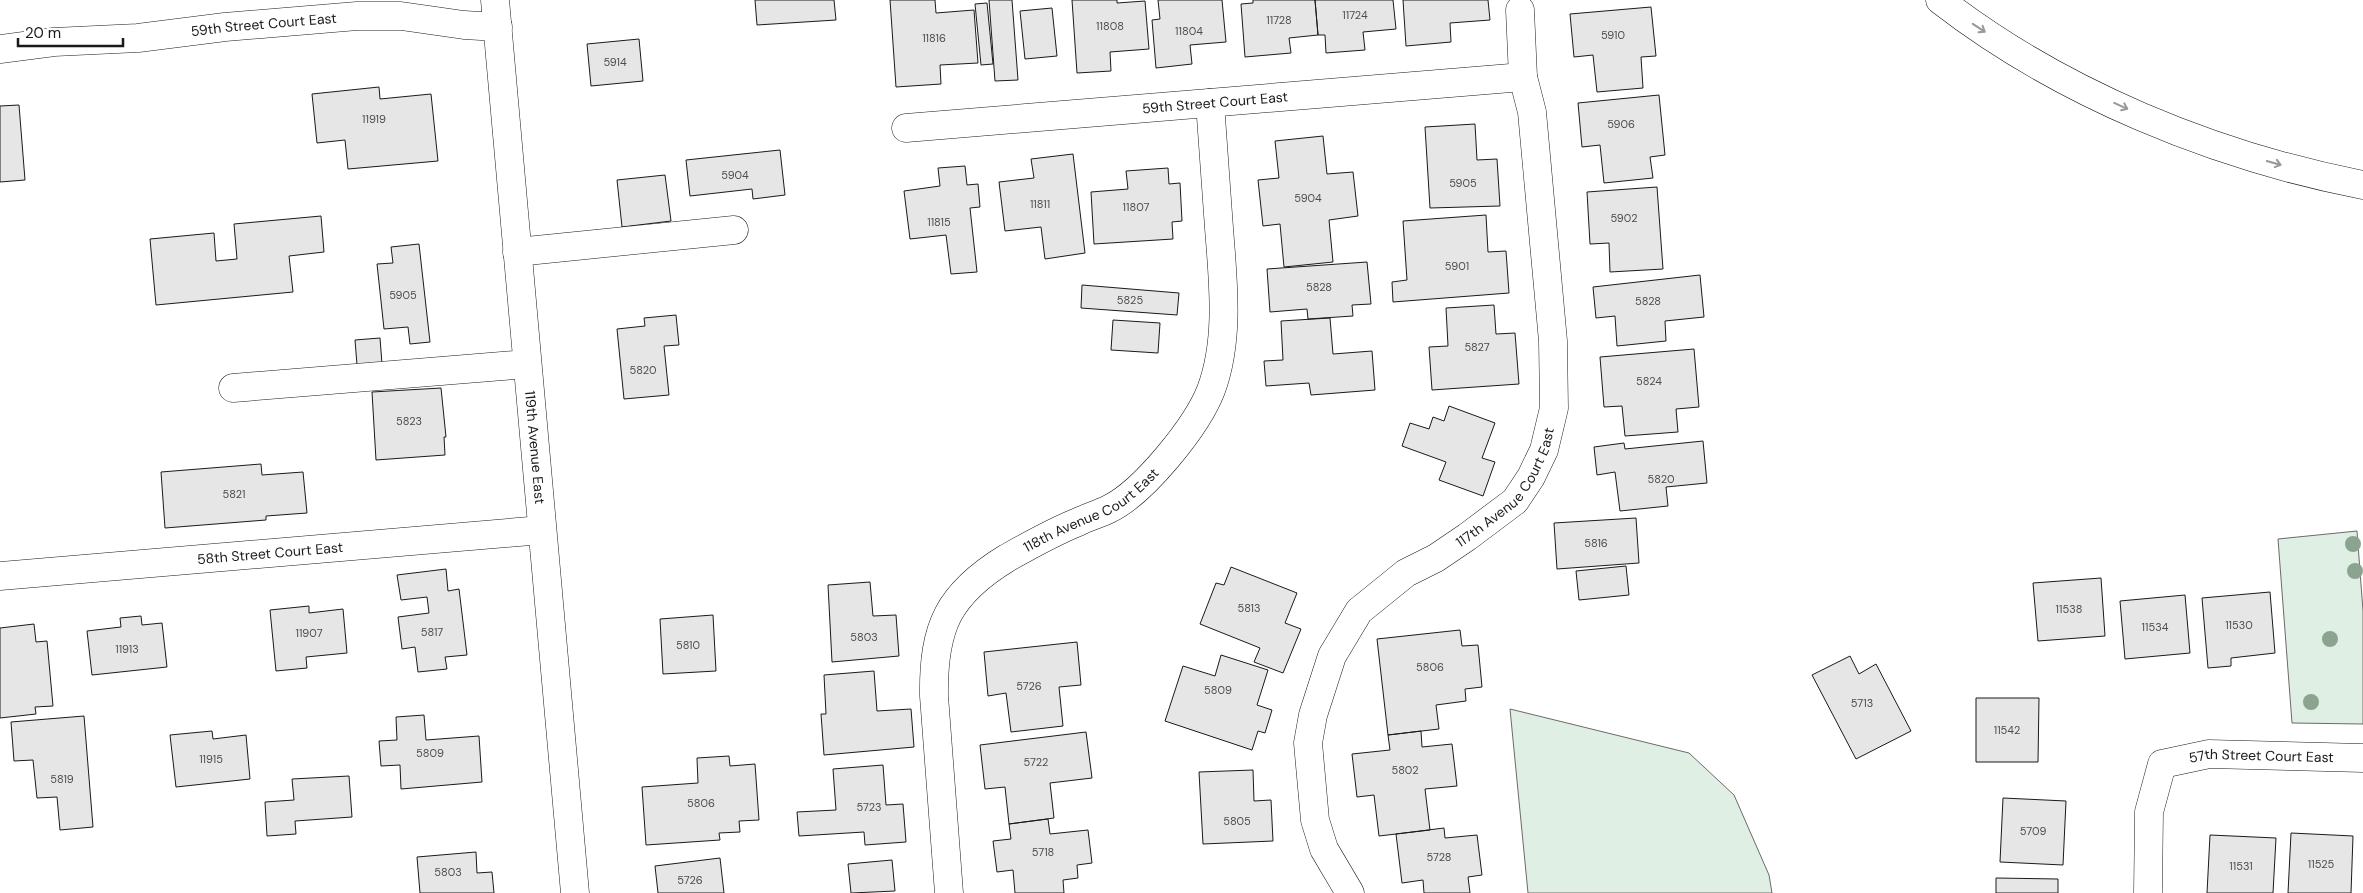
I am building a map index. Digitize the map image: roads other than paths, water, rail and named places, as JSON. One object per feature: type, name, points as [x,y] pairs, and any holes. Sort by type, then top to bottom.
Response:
[{"type":"main road","name":"119th Avenue East","points":[[495,0],[575,893]]},
{"type":"main road","points":[[1940,0],[2026,59],[2095,95],[2196,138],[2290,167],[2363,186]]},
{"type":"main road","name":"117th Avenue Court East","points":[[1350,893],[1324,849],[1315,820],[1308,743],[1313,716],[1332,656],[1359,611],[1406,573],[1436,558],[1515,501],[1531,477],[1544,450],[1554,408],[1553,341],[1532,112],[1523,77],[1520,10]]},
{"type":"main road","name":"59th Street Court East","points":[[0,49],[54,42],[138,38],[225,26],[357,16],[401,16],[464,25],[498,27]]},
{"type":"main road","name":"59th Street Court East","points":[[906,128],[1523,77]]},
{"type":"main road","name":"118th Avenue Court East","points":[[949,893],[933,680],[933,664],[946,616],[962,593],[981,574],[1028,546],[1110,509],[1138,490],[1182,439],[1211,391],[1218,362],[1223,320],[1222,274],[1210,103]]},
{"type":"main road","points":[[517,252],[734,230]]},
{"type":"main road","points":[[233,388],[527,364]]},
{"type":"main road","name":"58th Street Court East","points":[[0,576],[542,530]]},
{"type":"main road","name":"57th Street Court East","points":[[2148,893],[2149,812],[2162,764],[2209,754],[2363,758]]}]
